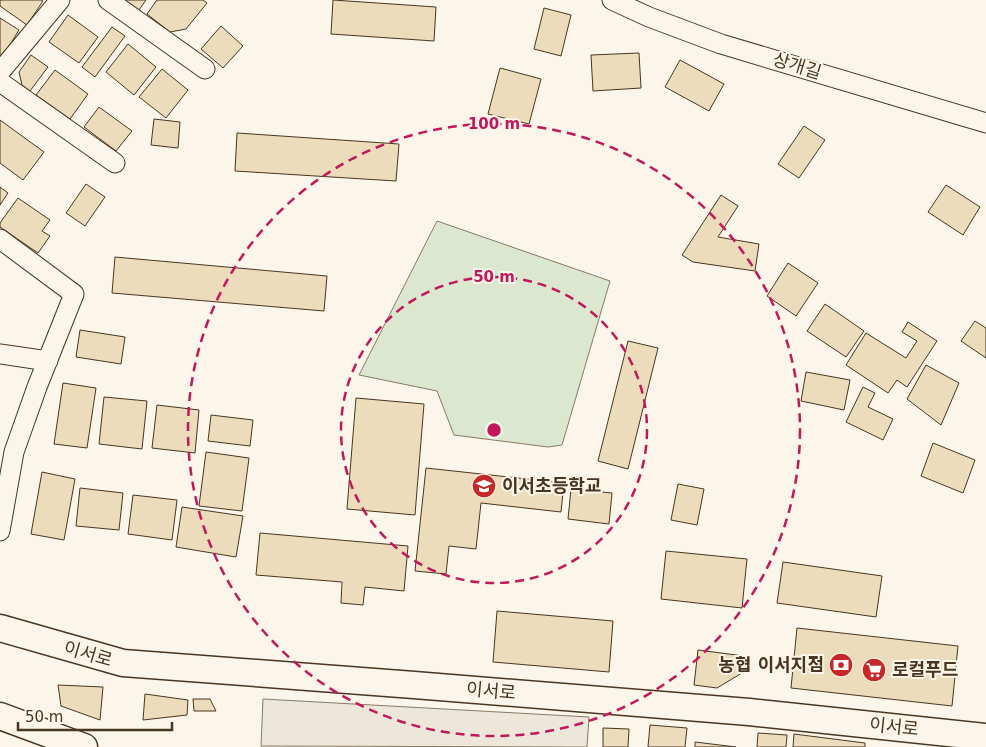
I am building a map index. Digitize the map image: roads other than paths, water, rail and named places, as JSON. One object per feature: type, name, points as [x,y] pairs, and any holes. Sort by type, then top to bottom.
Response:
[{"type":"street","points":[[0,72],[60,0]]},
{"type":"street","points":[[108,0],[205,69]]},
{"type":"street","name":"상개길","points":[[612,0],[650,17],[722,44],[986,123]]},
{"type":"street","points":[[0,82],[115,163]]},
{"type":"street","points":[[0,240],[74,294],[14,452],[0,531]]},
{"type":"street","points":[[0,354],[48,361]]},
{"type":"street","name":"이서로","points":[[0,628],[123,664],[749,712],[986,737]]},
{"type":"street","points":[[0,716],[84,747]]},
{"type":"place","name":"이서초등학교","points":[[484,486]]},
{"type":"place","name":"농협 이서지점","points":[[841,665]]},
{"type":"place","name":"로컬푸드","points":[[874,670]]}]
